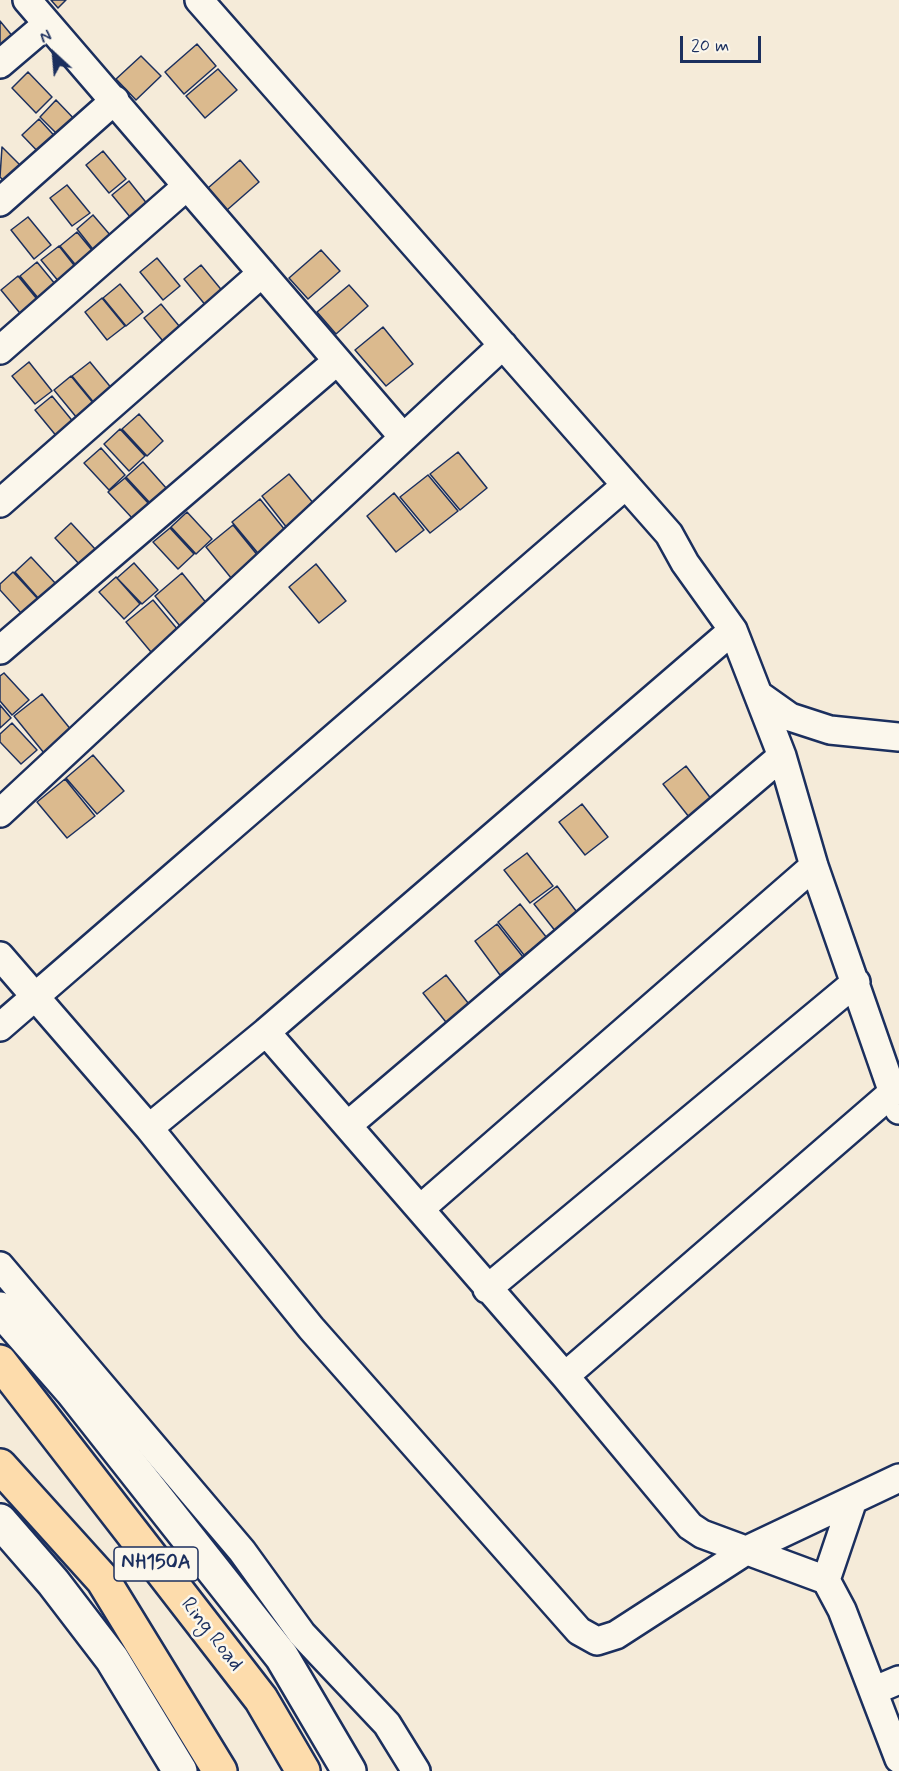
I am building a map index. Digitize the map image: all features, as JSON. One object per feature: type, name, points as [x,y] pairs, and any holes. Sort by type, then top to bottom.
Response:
[{"type":"highway","name":"Ring Road","points":[[0,1362],[261,1699],[303,1771]]},
{"type":"highway","name":"NH150A","points":[[0,1466],[103,1580],[220,1771]]},
{"type":"street","points":[[27,0],[403,437]]},
{"type":"street","points":[[199,0],[669,534],[685,563],[733,630],[782,756],[813,866],[856,982],[896,1101],[565,1376]]},
{"type":"street","points":[[0,64],[47,24]]},
{"type":"street","points":[[0,202],[115,100]]},
{"type":"street","points":[[0,350],[187,186]]},
{"type":"street","points":[[0,502],[262,273]]},
{"type":"street","points":[[0,813],[502,345]]},
{"type":"street","points":[[0,650],[337,361]]},
{"type":"street","points":[[0,1027],[626,485]]},
{"type":"street","points":[[149,1128],[266,1032],[733,630]]},
{"type":"street","points":[[759,695],[790,717],[830,730],[899,737]]},
{"type":"street","points":[[348,1125],[782,756]]},
{"type":"street","points":[[420,1209],[813,866]]},
{"type":"street","points":[[0,956],[149,1128],[311,1328],[579,1631],[597,1641],[616,1635],[749,1549],[899,1478]]},
{"type":"street","points":[[487,1289],[856,982]]},
{"type":"street","points":[[266,1032],[565,1376],[690,1526],[702,1533],[826,1580],[842,1610],[899,1759]]},
{"type":"street","points":[[0,1266],[242,1551],[302,1634],[387,1724],[416,1771]]},
{"type":"street","points":[[0,1309],[72,1391],[275,1648],[349,1771]]},
{"type":"street","points":[[826,1580],[854,1500]]},
{"type":"street","points":[[0,1521],[53,1582],[112,1659],[180,1771]]},
{"type":"street","points":[[873,1691],[899,1680]]},
{"type":"building","points":[[51,0],[66,0],[58,8]]},
{"type":"building","points":[[0,21],[14,38],[0,50]]},
{"type":"building","points":[[197,44],[216,66],[184,94],[165,72]]},
{"type":"building","points":[[141,56],[161,76],[136,100],[116,79]]},
{"type":"building","points":[[218,69],[237,90],[205,118],[186,96]]},
{"type":"building","points":[[28,72],[52,97],[36,113],[12,88]]},
{"type":"building","points":[[56,100],[80,125],[64,141],[40,117]]},
{"type":"building","points":[[39,119],[61,143],[44,158],[22,135]]},
{"type":"building","points":[[2,147],[26,171],[10,187],[0,177]]},
{"type":"building","points":[[103,151],[126,179],[109,193],[86,165]]},
{"type":"building","points":[[240,160],[259,182],[227,210],[208,188]]},
{"type":"building","points":[[129,181],[152,210],[135,223],[112,195]]},
{"type":"building","points":[[67,185],[90,213],[72,226],[50,198]]},
{"type":"building","points":[[93,215],[117,243],[99,257],[77,229]]},
{"type":"building","points":[[28,217],[51,245],[34,259],[11,230]]},
{"type":"building","points":[[77,232],[100,260],[83,274],[60,246]]},
{"type":"building","points":[[59,246],[81,274],[64,288],[41,260]]},
{"type":"building","points":[[321,250],[340,271],[308,299],[289,278]]},
{"type":"building","points":[[157,258],[180,286],[163,300],[140,272]]},
{"type":"building","points":[[37,262],[60,290],[43,304],[20,276]]},
{"type":"building","points":[[201,265],[224,293],[207,307],[184,279]]},
{"type":"building","points":[[18,276],[41,304],[24,318],[1,290]]},
{"type":"building","points":[[120,284],[143,312],[126,326],[103,298]]},
{"type":"building","points":[[349,285],[368,306],[336,334],[317,312]]},
{"type":"building","points":[[102,298],[125,326],[107,340],[85,312]]},
{"type":"building","points":[[161,304],[184,332],[167,346],[144,318]]},
{"type":"building","points":[[383,327],[413,364],[386,386],[355,350]]},
{"type":"building","points":[[29,362],[52,391],[35,404],[12,376]]},
{"type":"building","points":[[90,362],[113,390],[95,404],[72,376]]},
{"type":"building","points":[[71,376],[94,404],[77,418],[54,390]]},
{"type":"building","points":[[52,396],[75,424],[58,438],[35,410]]},
{"type":"building","points":[[139,414],[163,441],[147,456],[122,429]]},
{"type":"building","points":[[120,429],[145,456],[129,471],[104,444]]},
{"type":"building","points":[[101,448],[125,475],[109,490],[84,463]]},
{"type":"building","points":[[458,452],[487,488],[460,510],[430,474]]},
{"type":"building","points":[[143,462],[167,489],[151,504],[126,477]]},
{"type":"building","points":[[289,474],[319,510],[291,533],[262,496]]},
{"type":"building","points":[[428,475],[458,511],[430,533],[400,497]]},
{"type":"building","points":[[125,478],[149,504],[133,519],[108,492]]},
{"type":"building","points":[[394,493],[424,530],[396,552],[367,516]]},
{"type":"building","points":[[260,499],[289,535],[262,558],[232,522]]},
{"type":"building","points":[[187,512],[212,539],[196,554],[171,527]]},
{"type":"building","points":[[71,523],[96,550],[80,565],[55,538]]},
{"type":"building","points":[[233,525],[263,562],[236,584],[206,547]]},
{"type":"building","points":[[170,528],[194,554],[178,569],[153,542]]},
{"type":"building","points":[[31,557],[56,584],[39,599],[15,572]]},
{"type":"building","points":[[134,563],[158,590],[142,604],[117,578]]},
{"type":"building","points":[[316,564],[346,601],[319,623],[289,587]]},
{"type":"building","points":[[13,572],[38,599],[21,613],[0,590],[0,584]]},
{"type":"building","points":[[182,573],[212,610],[185,632],[155,596]]},
{"type":"building","points":[[116,577],[140,604],[124,619],[99,592]]},
{"type":"building","points":[[153,600],[183,636],[156,658],[126,622]]},
{"type":"building","points":[[4,673],[29,700],[12,715],[0,701],[0,676]]},
{"type":"building","points":[[42,694],[72,731],[44,753],[14,716]]},
{"type":"building","points":[[0,705],[11,718],[0,728]]},
{"type":"building","points":[[12,723],[37,750],[21,764],[0,742],[0,734]]},
{"type":"building","points":[[93,755],[124,791],[97,814],[66,778]]},
{"type":"building","points":[[686,766],[712,800],[689,817],[663,784]]},
{"type":"building","points":[[65,779],[95,816],[67,838],[37,802]]},
{"type":"building","points":[[582,804],[608,837],[585,855],[559,822]]},
{"type":"building","points":[[527,853],[553,886],[530,903],[504,870]]},
{"type":"building","points":[[557,886],[583,920],[560,937],[534,904]]},
{"type":"building","points":[[520,904],[547,938],[524,955],[498,922]]},
{"type":"building","points":[[497,924],[523,957],[500,975],[475,941]]},
{"type":"building","points":[[446,975],[472,1008],[449,1026],[423,993]]}]
